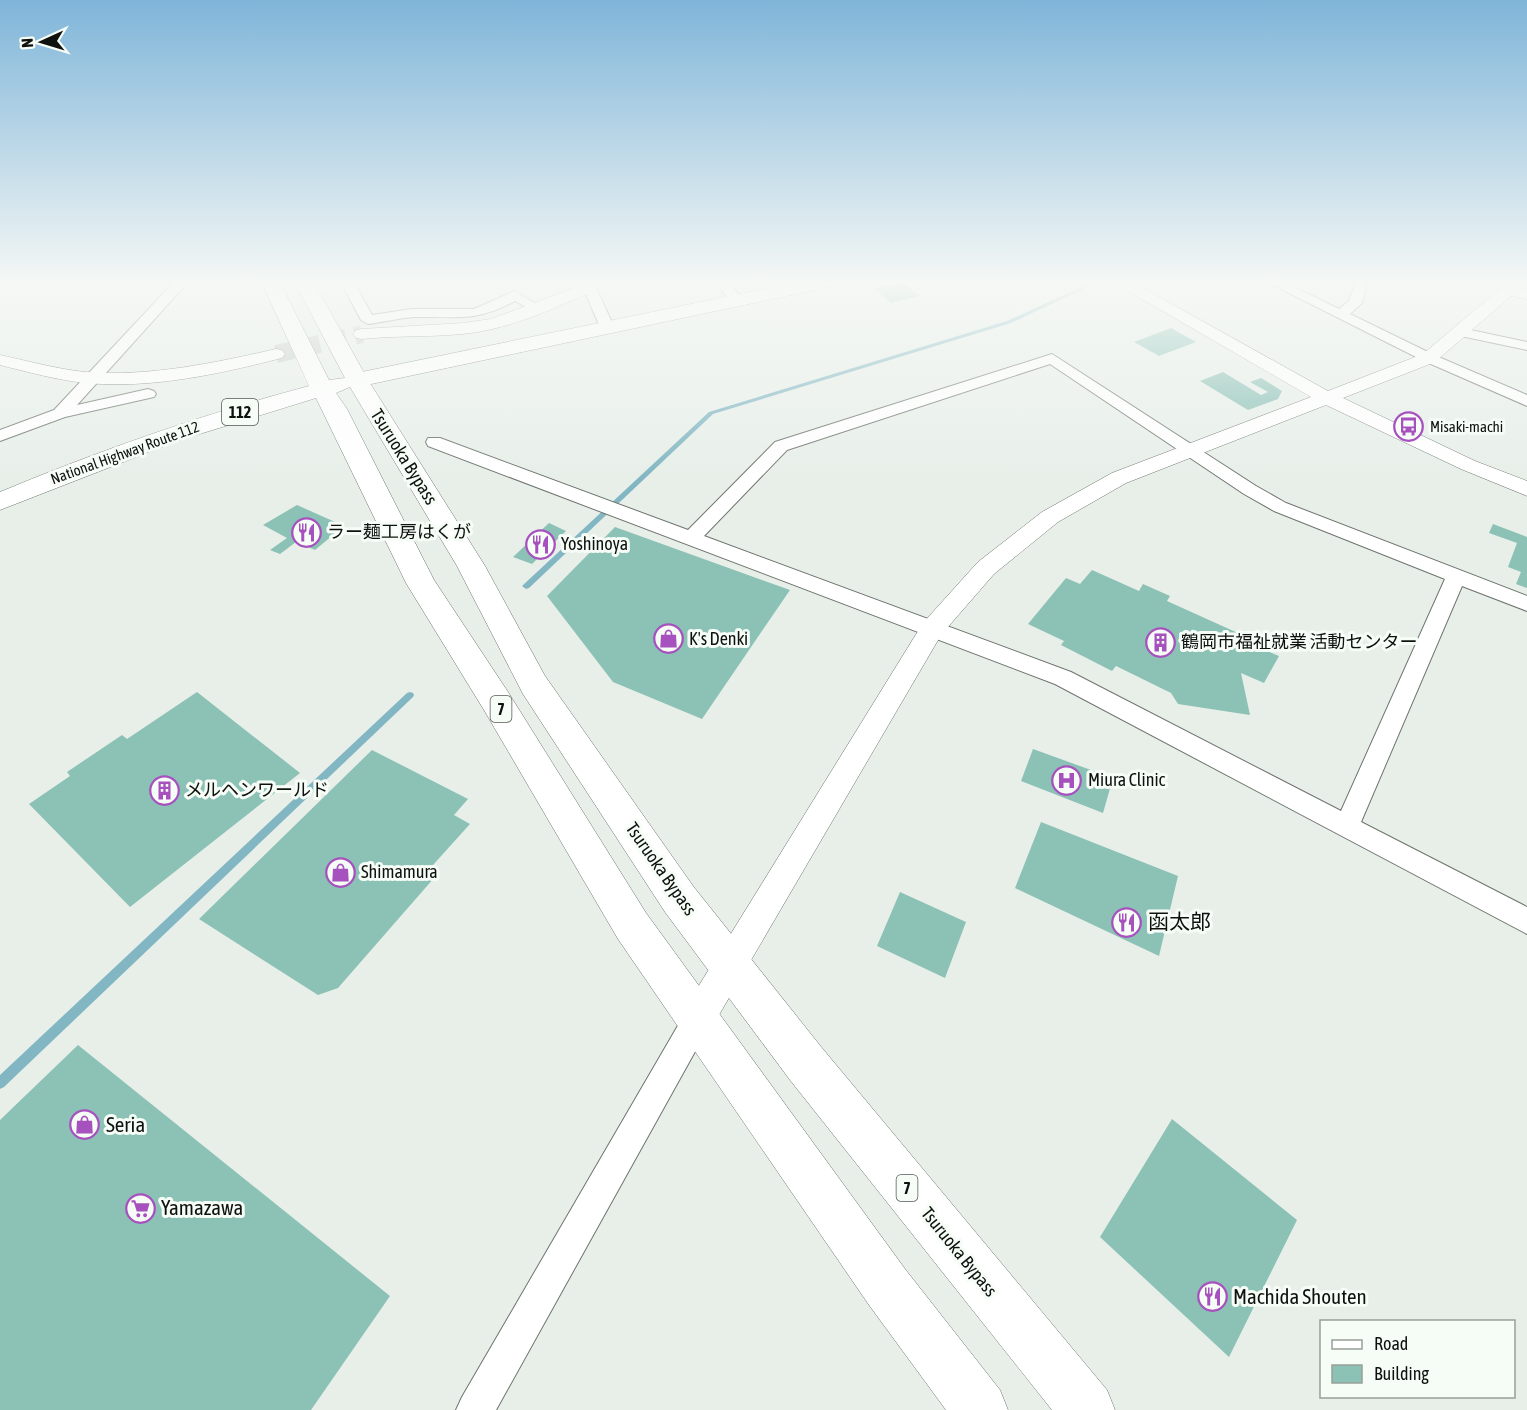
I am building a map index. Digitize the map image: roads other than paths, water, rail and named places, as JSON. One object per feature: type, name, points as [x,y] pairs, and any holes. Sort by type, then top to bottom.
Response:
[{"type":"main road","name":"Tsuruoka Bypass","points":[[302,347],[421,583],[496,701],[632,926],[887,1287],[980,1410]]},
{"type":"main road","name":"Tsuruoka Bypass","points":[[339,347],[357,380],[471,566],[534,685],[680,898],[806,1064],[1087,1410]]},
{"type":"main road","name":"National Highway Route 112","points":[[0,502],[66,473],[158,438],[357,380],[514,347]]},
{"type":"street","points":[[60,413],[122,347]]},
{"type":"street","points":[[1236,347],[1327,398],[1527,489]]},
{"type":"street","points":[[1407,347],[1527,401]]},
{"type":"street","points":[[475,1410],[697,1020],[932,629],[986,568],[1050,517],[1119,478],[1429,358],[1443,347]]},
{"type":"street","points":[[0,360],[93,378],[158,376],[207,371],[276,354]]},
{"type":"street","points":[[690,540],[782,446],[1052,359],[1190,451],[1280,507],[1527,604]]},
{"type":"street","points":[[0,436],[60,413],[148,394]]},
{"type":"street","points":[[434,442],[690,540],[1063,678],[1527,921]]},
{"type":"street","points":[[1347,826],[1456,576]]},
{"type":"waterway","points":[[526,586],[711,413],[928,347]]},
{"type":"waterway","points":[[0,1083],[410,695]]},
{"type":"tunnel","points":[[276,354],[307,347]]},
{"type":"place","name":"Misaki-machi","points":[[1409,427]]},
{"type":"place","name":"ラー麺工房はくが","points":[[306,532]]},
{"type":"place","name":"Yoshinoya","points":[[540,544]]},
{"type":"place","name":"K's Denki","points":[[668,639]]},
{"type":"place","name":"鶴岡市福祉就業 活動センター","points":[[1160,642]]},
{"type":"place","name":"Miura Clinic","points":[[1067,780]]},
{"type":"place","name":"メルヘンワールド","points":[[164,790]]},
{"type":"place","name":"Shimamura","points":[[340,872]]},
{"type":"place","name":"函太郎","points":[[1127,922]]},
{"type":"place","name":"Seria","points":[[85,1125]]},
{"type":"place","name":"Yamazawa","points":[[140,1208]]},
{"type":"place","name":"Machida Shouten","points":[[1212,1297]]}]
